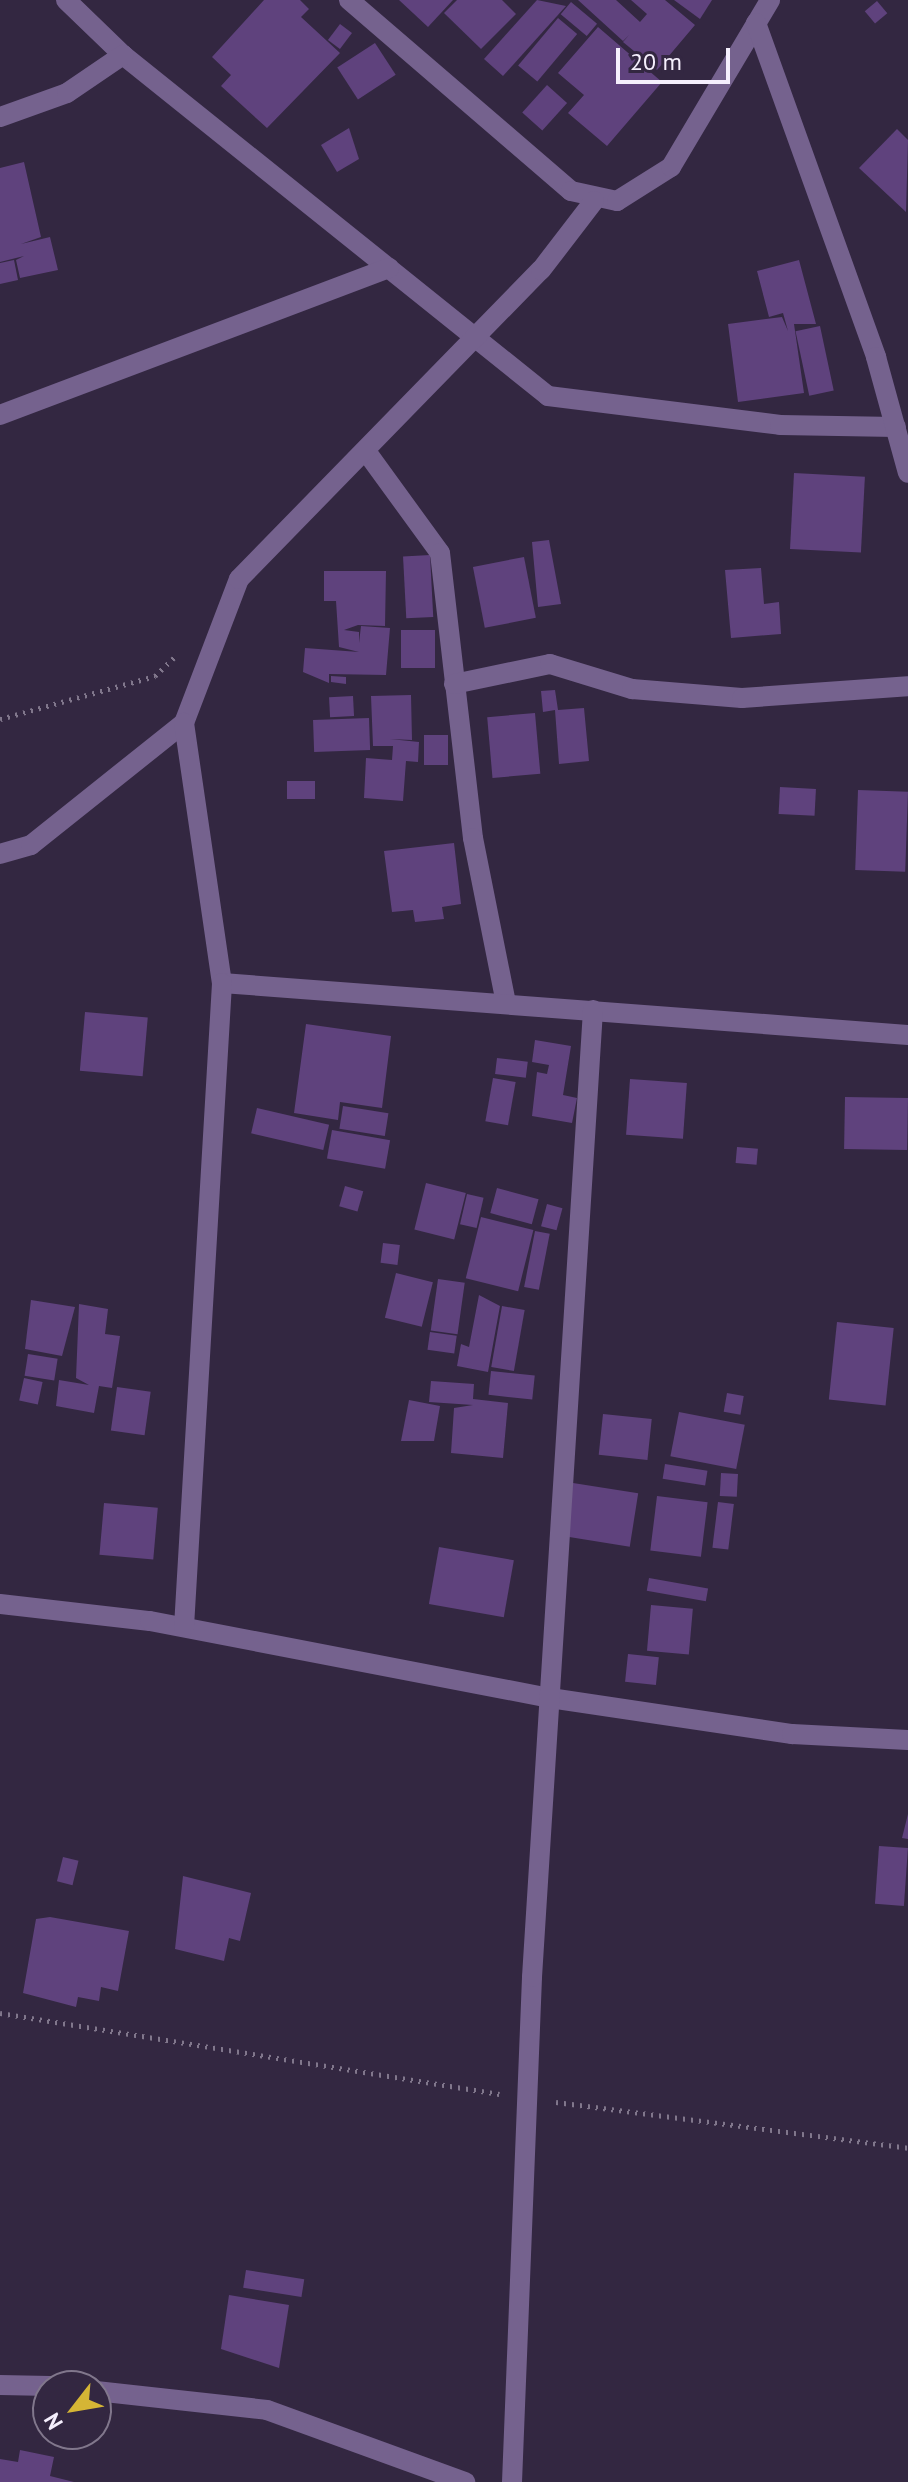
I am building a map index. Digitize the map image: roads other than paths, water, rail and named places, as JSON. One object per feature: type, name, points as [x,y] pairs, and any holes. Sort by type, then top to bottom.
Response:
[{"type":"street","points":[[66,0],[123,55],[389,268],[469,337],[548,396],[780,425],[896,427]]},
{"type":"street","points":[[349,0],[571,191],[594,201],[646,189],[671,167],[770,0]]},
{"type":"street","points":[[756,23],[896,427],[908,473]]},
{"type":"street","points":[[0,117],[67,93],[123,55]]},
{"type":"street","points":[[184,1627],[222,983],[184,723],[239,579],[368,454],[469,337],[541,270],[594,201]]},
{"type":"street","points":[[0,415],[389,268]]},
{"type":"street","points":[[368,454],[440,553],[473,838],[506,1003]]},
{"type":"street","points":[[454,684],[550,664],[632,689],[742,698],[908,686]]},
{"type":"street","points":[[0,854],[31,845],[184,723]]},
{"type":"street","points":[[222,983],[908,1035]]},
{"type":"street","points":[[512,2482],[526,2098],[593,1010]]},
{"type":"street","points":[[0,1604],[184,1627],[550,1698],[792,1734],[908,1740]]},
{"type":"street","points":[[0,2385],[32,2386]]},
{"type":"street","points":[[112,2393],[267,2410],[465,2482]]}]
